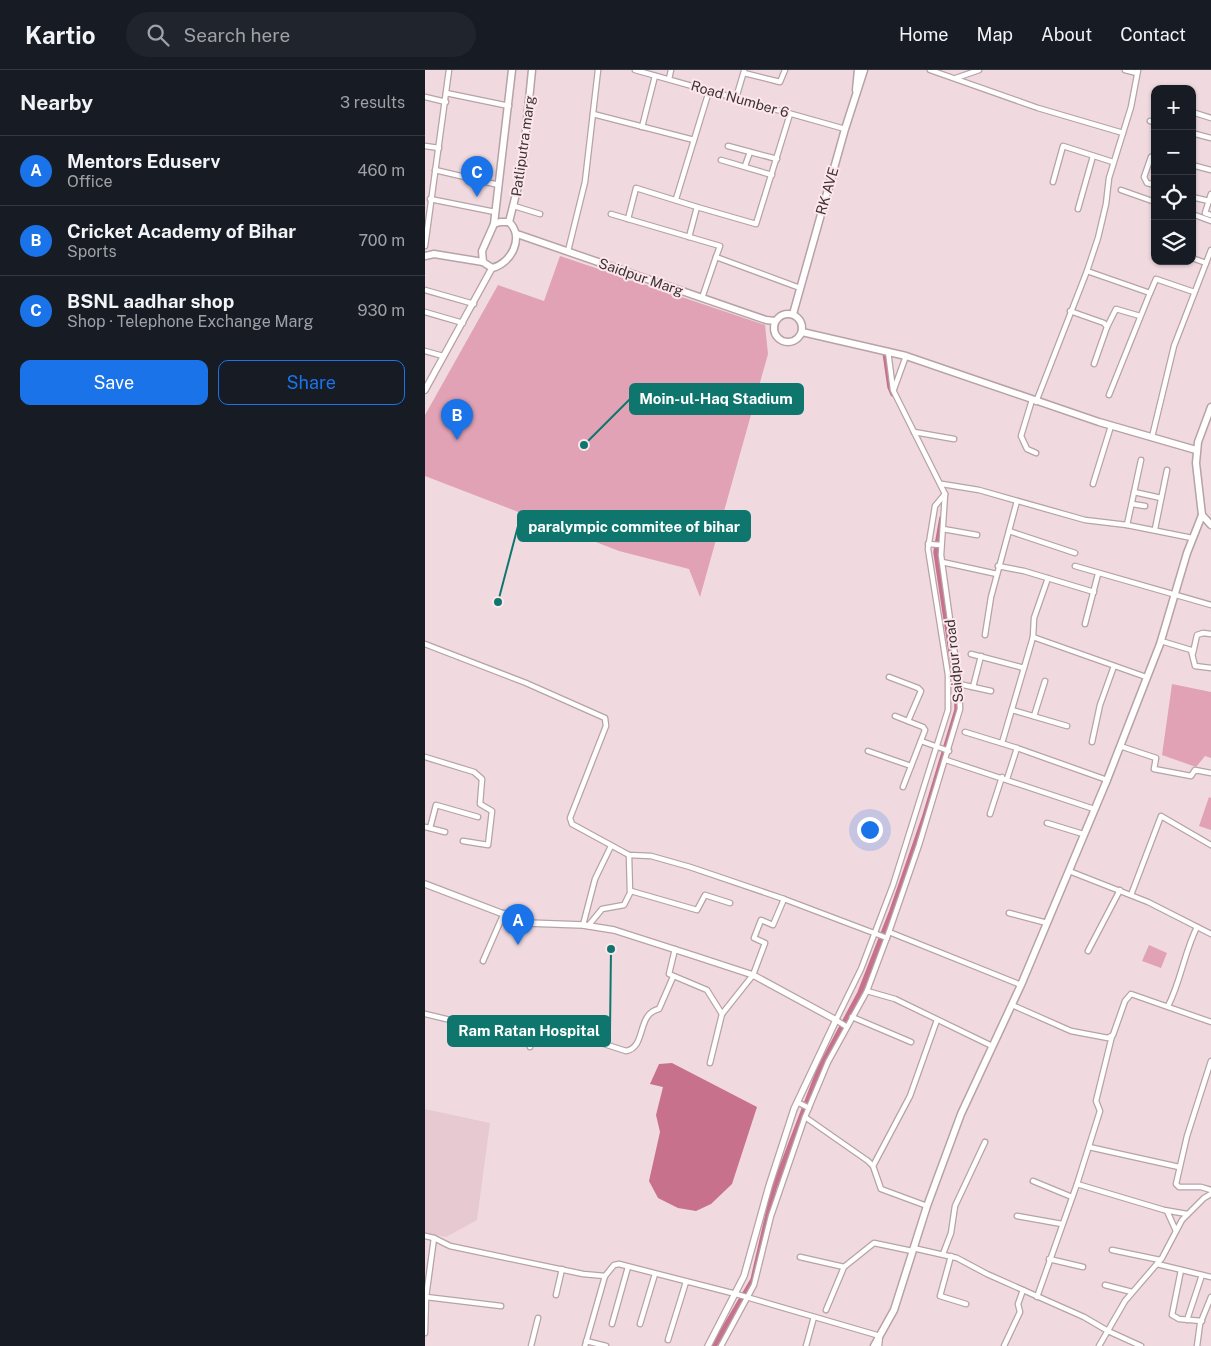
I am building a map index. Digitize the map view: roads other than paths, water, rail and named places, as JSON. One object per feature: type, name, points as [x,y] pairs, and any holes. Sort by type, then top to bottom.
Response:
[{"type":"main road","points":[[483,262],[482,251],[494,224],[512,70]]},
{"type":"main road","name":"Patliputra marg","points":[[509,222],[522,170],[532,70]]},
{"type":"main road","points":[[856,91],[858,70]]},
{"type":"main road","name":"RK AVE","points":[[793,314],[856,91],[864,70]]},
{"type":"main road","points":[[425,256],[434,254],[483,262],[493,268],[503,265],[508,260],[517,234],[509,222],[494,224]]},
{"type":"main road","name":"Saidpur Marg","points":[[517,234],[766,320],[775,321]]},
{"type":"main road","points":[[470,260],[482,251]]},
{"type":"main road","points":[[766,320],[773,328],[777,338],[783,342],[791,342],[798,338],[802,332],[802,324],[799,318],[793,314],[782,314],[775,321],[773,328]]},
{"type":"main road","points":[[802,332],[906,356],[1111,426],[1197,450]]},
{"type":"main road","points":[[874,1346],[894,1310],[927,1206],[961,1114],[1021,985],[1107,780],[1161,641],[1192,538],[1202,515],[1197,450],[1211,407]]},
{"type":"main road","points":[[1202,515],[1211,525]]},
{"type":"street","points":[[425,246],[449,70]]},
{"type":"street","points":[[568,251],[585,182],[598,70]]},
{"type":"street","name":"Road Number 6","points":[[635,70],[845,129]]},
{"type":"street","points":[[669,79],[671,70]]},
{"type":"street","points":[[736,98],[744,71],[781,82],[785,70]]},
{"type":"street","points":[[931,70],[1037,108],[1123,133]]},
{"type":"street","points":[[955,78],[979,70]]},
{"type":"street","points":[[1036,453],[1027,450],[1021,436],[1087,271],[1104,213],[1113,162],[1123,133],[1138,72],[1125,70]]},
{"type":"street","points":[[642,127],[655,76]]},
{"type":"street","points":[[676,199],[709,91]]},
{"type":"street","points":[[447,93],[509,106]]},
{"type":"street","points":[[425,97],[446,102]]},
{"type":"street","points":[[1196,113],[1211,118]]},
{"type":"street","points":[[593,114],[694,140]]},
{"type":"street","points":[[628,219],[636,188],[756,224],[790,114]]},
{"type":"street","points":[[1196,134],[1211,138]]},
{"type":"street","points":[[425,146],[439,148]]},
{"type":"street","points":[[728,146],[777,159]]},
{"type":"street","points":[[1053,182],[1063,146],[1113,162]]},
{"type":"street","points":[[745,166],[750,152]]},
{"type":"street","points":[[1077,209],[1093,156]]},
{"type":"street","points":[[1151,157],[1144,177],[1147,183],[1151,184]]},
{"type":"street","points":[[721,160],[772,175]]},
{"type":"street","points":[[1196,166],[1211,170]]},
{"type":"street","points":[[435,170],[499,185]]},
{"type":"street","points":[[1121,190],[1151,201]]},
{"type":"street","points":[[1211,194],[1205,213],[1211,215]]},
{"type":"street","points":[[1196,197],[1209,201]]},
{"type":"street","points":[[430,199],[495,212]]},
{"type":"street","points":[[514,206],[540,214]]},
{"type":"street","points":[[689,237],[697,207]]},
{"type":"street","points":[[611,214],[720,246],[702,298]]},
{"type":"street","points":[[1196,215],[1211,221]]},
{"type":"street","points":[[1152,437],[1174,346],[1211,250]]},
{"type":"street","points":[[717,257],[800,288]]},
{"type":"street","points":[[1196,259],[1206,263]]},
{"type":"street","points":[[425,390],[427,382],[474,304],[493,268]]},
{"type":"street","points":[[1087,271],[1149,293]]},
{"type":"street","points":[[1109,395],[1156,279],[1194,292]]},
{"type":"street","points":[[425,290],[474,304]]},
{"type":"street","points":[[1095,364],[1107,327],[1116,309],[1140,316]]},
{"type":"street","points":[[1070,311],[1104,323],[1107,327]]},
{"type":"street","points":[[425,312],[463,323]]},
{"type":"street","points":[[425,350],[443,356]]},
{"type":"street","name":"Saidpur road","points":[[721,1346],[748,1297],[761,1262],[774,1208],[807,1107],[845,1026],[867,991],[885,938],[889,932],[959,716],[959,684],[940,545],[945,494],[942,484],[893,390],[888,352]]},
{"type":"street","points":[[893,390],[906,356]]},
{"type":"street","points":[[1093,484],[1111,426]]},
{"type":"street","points":[[914,432],[954,439]]},
{"type":"street","points":[[1127,525],[1141,460]]},
{"type":"street","points":[[1155,529],[1167,470]]},
{"type":"street","points":[[942,484],[951,484],[1085,520],[1155,529],[1192,538]]},
{"type":"street","points":[[1134,492],[1161,498]]},
{"type":"street","points":[[708,1346],[738,1294],[769,1186],[798,1103],[827,1035],[858,977],[876,933],[905,851],[947,716],[951,697],[930,544],[935,506],[945,494]]},
{"type":"street","points":[[985,635],[998,566],[1017,501]]},
{"type":"street","points":[[1132,504],[1145,506]]},
{"type":"street","points":[[943,529],[977,536]]},
{"type":"street","points":[[1009,531],[1075,553]]},
{"type":"street","points":[[930,544],[940,545]]},
{"type":"street","points":[[942,562],[997,574]]},
{"type":"street","points":[[998,566],[1094,592]]},
{"type":"street","points":[[1075,566],[1211,605]]},
{"type":"street","points":[[1085,624],[1098,574]]},
{"type":"street","points":[[1002,743],[1033,637],[1033,618],[1048,578]]},
{"type":"street","points":[[1192,656],[1197,635],[1203,633],[1211,634]]},
{"type":"street","points":[[1033,637],[1146,677]]},
{"type":"street","points":[[1161,641],[1188,648],[1195,666],[1211,668]]},
{"type":"street","points":[[425,644],[605,718],[606,726],[570,818],[572,824],[629,855],[651,856],[690,867],[784,899],[885,938]]},
{"type":"street","points":[[971,654],[1025,668]]},
{"type":"street","points":[[973,687],[981,656]]},
{"type":"street","points":[[1092,742],[1099,705],[1114,666]]},
{"type":"street","points":[[889,677],[919,688],[921,691],[908,721]]},
{"type":"street","points":[[1034,716],[1045,680]]},
{"type":"street","points":[[959,684],[991,691]]},
{"type":"street","points":[[951,697],[959,698]]},
{"type":"street","points":[[1012,710],[1067,726]]},
{"type":"street","points":[[895,716],[925,728],[903,787]]},
{"type":"street","points":[[965,732],[1107,780]]},
{"type":"street","points":[[921,741],[948,751]]},
{"type":"street","points":[[1120,746],[1156,758],[1153,769],[1185,776],[1191,776],[1195,770],[1211,773]]},
{"type":"street","points":[[990,814],[1017,748]]},
{"type":"street","points":[[868,751],[911,766]]},
{"type":"street","points":[[425,757],[474,772],[482,779],[480,804],[493,811],[488,845],[463,840]]},
{"type":"street","points":[[946,760],[1005,778],[1094,810]]},
{"type":"street","points":[[445,832],[427,827],[436,805],[478,818]]},
{"type":"street","points":[[1131,895],[1161,816],[1211,845]]},
{"type":"street","points":[[1047,822],[1083,834]]},
{"type":"street","points":[[586,926],[595,878],[611,846]]},
{"type":"street","points":[[586,926],[602,910],[623,904],[631,891],[629,855]]},
{"type":"street","points":[[1069,871],[1120,890],[1211,934]]},
{"type":"street","points":[[425,884],[527,923],[586,926],[628,934],[753,975],[845,1026]]},
{"type":"street","points":[[1088,951],[1120,890]]},
{"type":"street","points":[[631,891],[697,910],[705,895],[730,904]]},
{"type":"street","points":[[710,1063],[722,1014],[753,975],[765,943],[754,938],[761,920],[773,925],[784,899]]},
{"type":"street","points":[[483,961],[504,913]]},
{"type":"street","points":[[1009,913],[1047,923]]},
{"type":"street","points":[[1168,1006],[1177,987],[1188,946],[1197,927]]},
{"type":"street","points":[[889,932],[1021,985]]},
{"type":"street","points":[[675,949],[669,971],[673,977],[707,990],[722,1014]]},
{"type":"street","points":[[530,1047],[535,1024],[539,1023],[626,1051],[633,1050],[637,1045],[646,1016],[652,1010],[659,1009],[673,977]]},
{"type":"street","points":[[867,991],[895,999],[992,1046]]},
{"type":"street","points":[[1037,1296],[1077,1184],[1100,1111],[1096,1100],[1112,1036],[1128,995],[1135,994],[1211,1022]]},
{"type":"street","points":[[1012,1005],[1071,1031],[1105,1038],[1112,1036]]},
{"type":"street","points":[[425,1014],[463,1023]]},
{"type":"street","points":[[852,1017],[911,1042]]},
{"type":"street","points":[[873,1166],[910,1096],[937,1020]]},
{"type":"street","points":[[1099,1346],[1132,1292],[1158,1262],[1187,1214],[1211,1192],[1201,1187],[1179,1187],[1176,1184],[1179,1167],[1211,1062]]},
{"type":"street","points":[[798,1103],[807,1107]]},
{"type":"street","points":[[805,1117],[873,1166],[881,1189],[927,1206]]},
{"type":"street","points":[[943,1254],[951,1233],[955,1206],[985,1142]]},
{"type":"street","points":[[1089,1147],[1179,1167]]},
{"type":"street","points":[[1033,1181],[1072,1197]]},
{"type":"street","points":[[1077,1184],[1167,1211],[1187,1214]]},
{"type":"street","points":[[1167,1211],[1176,1231]]},
{"type":"street","points":[[1017,1216],[1062,1224]]},
{"type":"street","points":[[425,1236],[450,1246],[605,1276]]},
{"type":"street","points":[[425,1333],[426,1297],[434,1238]]},
{"type":"street","points":[[826,1310],[844,1267],[874,1243],[951,1256],[1084,1317],[1107,1331],[1141,1346]]},
{"type":"street","points":[[1112,1250],[1181,1270],[1210,1275]]},
{"type":"street","points":[[951,1256],[940,1296],[966,1304]]},
{"type":"street","points":[[800,1257],[844,1267]]},
{"type":"street","points":[[1049,1259],[1083,1267]]},
{"type":"street","points":[[606,1346],[586,1343],[605,1276],[614,1265],[738,1294],[880,1336],[879,1346]]},
{"type":"street","points":[[612,1324],[629,1267]]},
{"type":"street","points":[[556,1295],[561,1269]]},
{"type":"street","points":[[1181,1270],[1171,1312],[1175,1318],[1201,1321]]},
{"type":"street","points":[[640,1324],[655,1274]]},
{"type":"street","points":[[1187,1320],[1202,1275]]},
{"type":"street","points":[[668,1340],[686,1282]]},
{"type":"street","points":[[1105,1285],[1132,1292]]},
{"type":"street","points":[[1004,1346],[1021,1310],[1018,1304],[1023,1290]]},
{"type":"street","points":[[426,1297],[501,1306]]},
{"type":"street","points":[[1197,1346],[1201,1321],[1211,1297]]},
{"type":"street","points":[[806,1346],[814,1317]]},
{"type":"street","points":[[531,1346],[537,1318]]},
{"type":"waterway","points":[[885,352],[890,387],[893,394]]},
{"type":"waterway","points":[[714,1346],[753,1280],[774,1188],[820,1068],[860,993],[892,911],[924,819],[957,710],[957,691],[936,552],[942,518]]},
{"type":"place","name":"BSNL aadhar shop","points":[[477,197]]},
{"type":"place","name":"Cricket Academy of Bihar","points":[[457,440]]},
{"type":"place","name":"Moin-ul-Haq Stadium","points":[[584,445]]},
{"type":"place","name":"paralympic commitee of bihar","points":[[498,602]]},
{"type":"place","name":"Mentors Eduserv","points":[[518,945]]},
{"type":"place","name":"Ram Ratan Hospital","points":[[611,949]]}]
